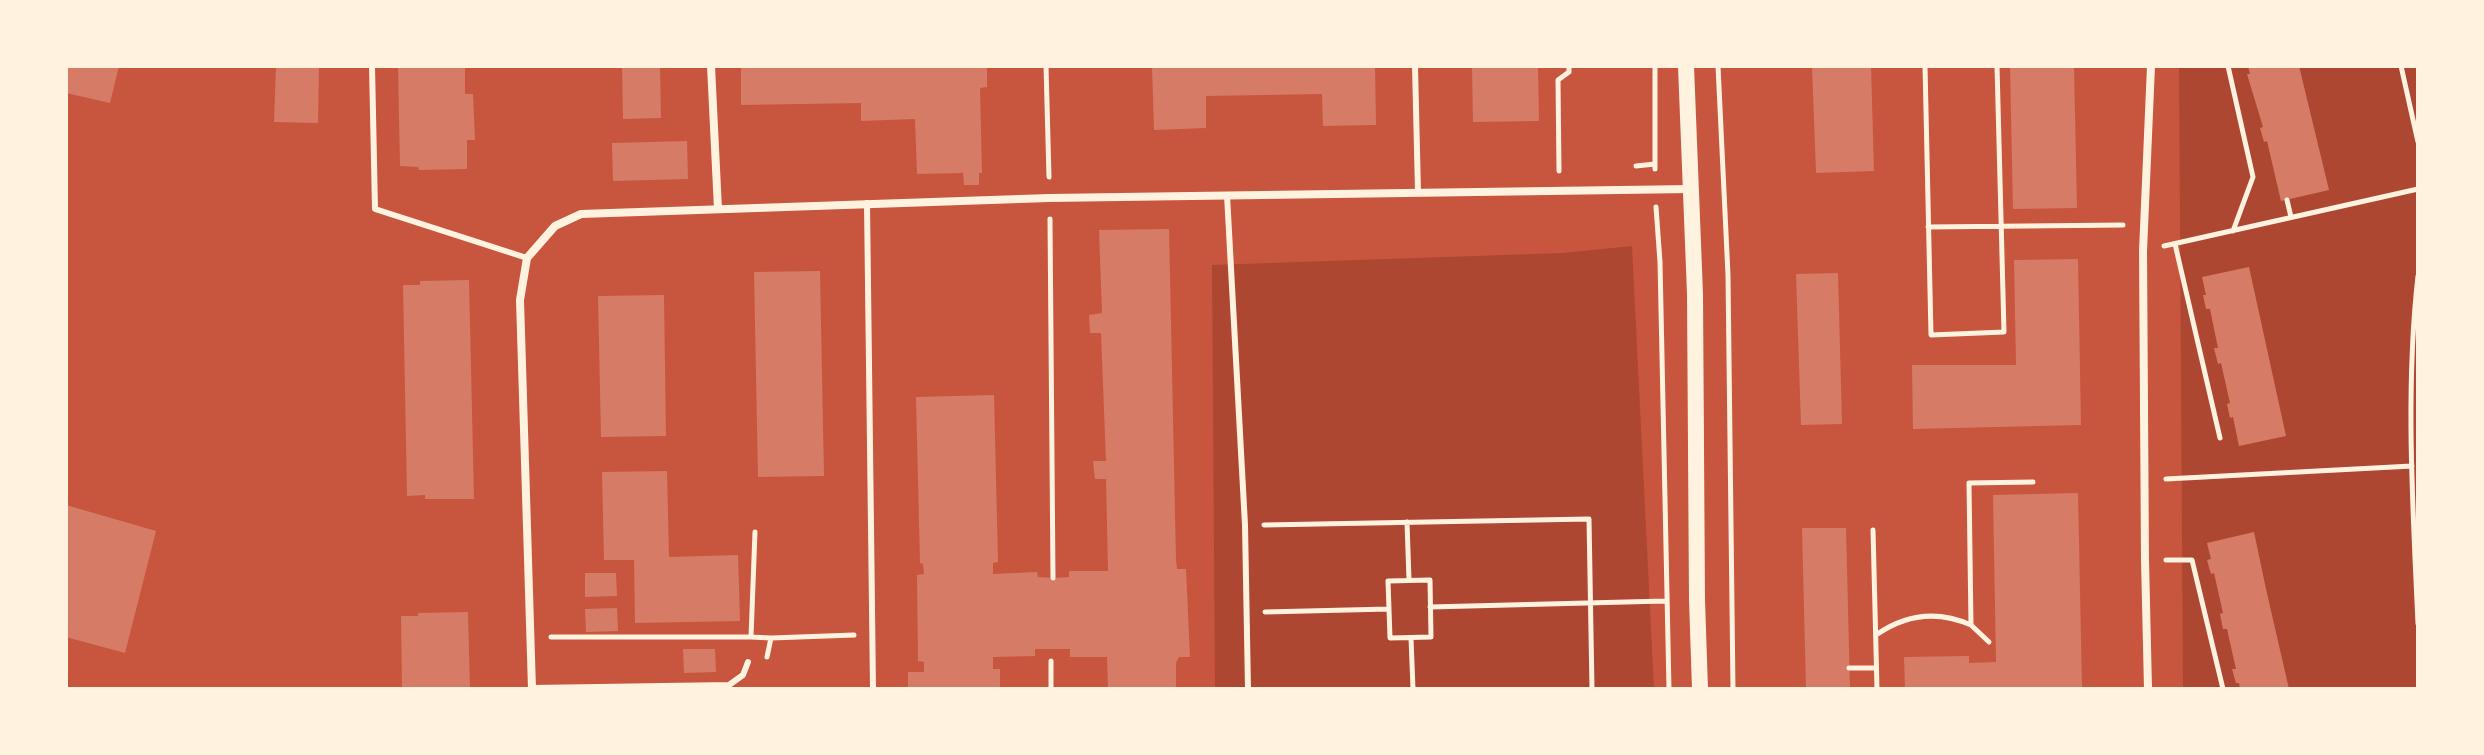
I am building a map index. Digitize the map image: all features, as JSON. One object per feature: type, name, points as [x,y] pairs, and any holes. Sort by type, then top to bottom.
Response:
[{"type":"main road","points":[[1686,66],[1695,294],[1700,689]]},
{"type":"street","points":[[711,66],[718,209]]},
{"type":"street","points":[[2148,689],[2143,251],[2151,66]]},
{"type":"street","points":[[532,688],[520,300],[527,258],[555,226],[581,214],[1049,198],[1691,189]]},
{"type":"lane","points":[[372,66],[375,209],[527,258]]},
{"type":"lane","points":[[1415,66],[1418,192]]},
{"type":"lane","points":[[1227,195],[1245,525],[1248,689]]},
{"type":"lane","points":[[867,203],[873,689]]},
{"type":"lane","points":[[532,688],[729,685],[743,675],[748,662]]},
{"type":"path","points":[[1046,66],[1053,578]]},
{"type":"path","points":[[1545,171],[1559,171],[1558,80],[1569,72],[1569,66]]},
{"type":"path","points":[[1655,66],[1655,189],[1660,262],[1669,689]]},
{"type":"path","points":[[1718,66],[1728,275],[1733,689]]},
{"type":"path","points":[[1925,66],[1931,335],[2004,332],[1997,66]]},
{"type":"path","points":[[2228,66],[2253,177],[2233,231]]},
{"type":"path","points":[[2401,66],[2418,142]]},
{"type":"path","points":[[2143,251],[2418,189]]},
{"type":"path","points":[[2287,200],[2291,217]]},
{"type":"path","points":[[1928,227],[2144,224]]},
{"type":"path","points":[[2175,244],[2220,438]]},
{"type":"path","points":[[2418,276],[2411,333],[2418,624]]},
{"type":"path","points":[[2411,389],[2418,388]]},
{"type":"path","points":[[2145,480],[2412,466]]},
{"type":"path","points":[[1971,625],[1969,483],[2033,482]]},
{"type":"path","points":[[1245,525],[1589,519],[1592,689]]},
{"type":"path","points":[[1407,522],[1409,580]]},
{"type":"path","points":[[1873,530],[1877,689]]},
{"type":"path","points":[[751,637],[755,532]]},
{"type":"path","points":[[2145,560],[2192,560],[2223,689]]},
{"type":"path","points":[[1409,580],[1430,580],[1431,637],[1390,638],[1388,581],[1409,580]]},
{"type":"path","points":[[1430,607],[1666,601]]},
{"type":"path","points":[[1248,613],[1389,609]]},
{"type":"path","points":[[1876,635],[1904,619],[1940,616],[1971,625],[1989,642]]},
{"type":"path","points":[[530,637],[771,638],[863,634]]},
{"type":"path","points":[[766,663],[771,638]]},
{"type":"path","points":[[1411,638],[1413,689]]},
{"type":"path","points":[[1051,661],[1051,689]]},
{"type":"path","points":[[1849,668],[1876,668]]},
{"type":"shaded area","points":[[2179,66],[2418,66],[2418,689],[2183,689]]},
{"type":"shaded area","points":[[1632,246],[1654,689],[1215,689],[1212,265],[1563,253]]},
{"type":"building","points":[[66,66],[119,66],[110,103],[66,93]]},
{"type":"building","points":[[276,66],[319,66],[318,123],[274,122]]},
{"type":"building","points":[[398,66],[465,66],[465,94],[473,94],[475,140],[467,140],[467,169],[419,170],[418,167],[400,166]]},
{"type":"building","points":[[622,66],[660,66],[661,118],[623,119]]},
{"type":"building","points":[[741,66],[987,66],[987,87],[980,88],[982,173],[979,173],[979,185],[964,185],[963,173],[917,174],[915,119],[861,121],[861,103],[741,105]]},
{"type":"building","points":[[1152,66],[1375,66],[1376,125],[1323,126],[1322,94],[1206,96],[1206,128],[1154,130]]},
{"type":"building","points":[[1472,66],[1538,66],[1539,121],[1473,122]]},
{"type":"building","points":[[1812,66],[1871,66],[1874,171],[1816,173]]},
{"type":"building","points":[[2010,66],[2074,66],[2077,208],[2013,209]]},
{"type":"building","points":[[2248,66],[2299,66],[2329,190],[2281,201],[2267,141],[2264,142],[2260,128],[2263,127],[2247,74],[2250,74]]},
{"type":"building","points":[[687,141],[688,179],[613,181],[612,143]]},
{"type":"building","points":[[1169,229],[1176,560],[1177,569],[1186,569],[1190,657],[1179,657],[1176,663],[1176,689],[1108,689],[1107,657],[1070,657],[1070,649],[1035,649],[1035,656],[993,657],[993,669],[1000,669],[1000,689],[908,689],[908,672],[924,672],[924,662],[918,661],[917,575],[924,574],[923,564],[920,563],[916,397],[994,395],[998,562],[993,563],[993,574],[1037,572],[1038,577],[1053,578],[1069,577],[1069,571],[1108,571],[1106,479],[1095,479],[1093,461],[1106,461],[1101,333],[1090,333],[1089,315],[1102,313],[1099,230]]},
{"type":"building","points":[[2078,259],[2081,425],[1913,429],[1912,365],[2016,365],[2014,260]]},
{"type":"building","points":[[2249,267],[2286,436],[2239,446],[2233,417],[2230,418],[2227,404],[2230,403],[2221,363],[2218,364],[2214,348],[2218,348],[2210,309],[2206,309],[2202,277]]},
{"type":"building","points":[[820,271],[824,476],[758,477],[754,272]]},
{"type":"building","points":[[1838,273],[1842,424],[1801,425],[1796,274]]},
{"type":"building","points":[[469,280],[474,499],[407,496],[403,285],[420,285],[420,281]]},
{"type":"building","points":[[664,295],[666,436],[601,437],[598,296]]},
{"type":"building","points":[[667,471],[669,557],[738,555],[740,621],[635,623],[634,560],[604,560],[602,472]]},
{"type":"building","points":[[2078,493],[2082,689],[1905,689],[1904,657],[1969,656],[1969,663],[1996,662],[1993,495]]},
{"type":"building","points":[[66,505],[156,531],[125,653],[66,637]]},
{"type":"building","points":[[1802,528],[1846,528],[1850,689],[1806,689]]},
{"type":"building","points":[[2254,532],[2289,689],[2240,689],[2239,683],[2236,683],[2232,669],[2236,669],[2227,629],[2223,629],[2220,614],[2223,613],[2214,573],[2211,574],[2207,560],[2211,559],[2207,543]]},
{"type":"building","points":[[585,573],[616,573],[617,596],[585,597]]},
{"type":"building","points":[[617,608],[618,631],[586,632],[585,609]]},
{"type":"building","points":[[468,612],[470,689],[402,689],[401,616]]},
{"type":"building","points":[[683,649],[715,649],[716,672],[684,673]]}]
